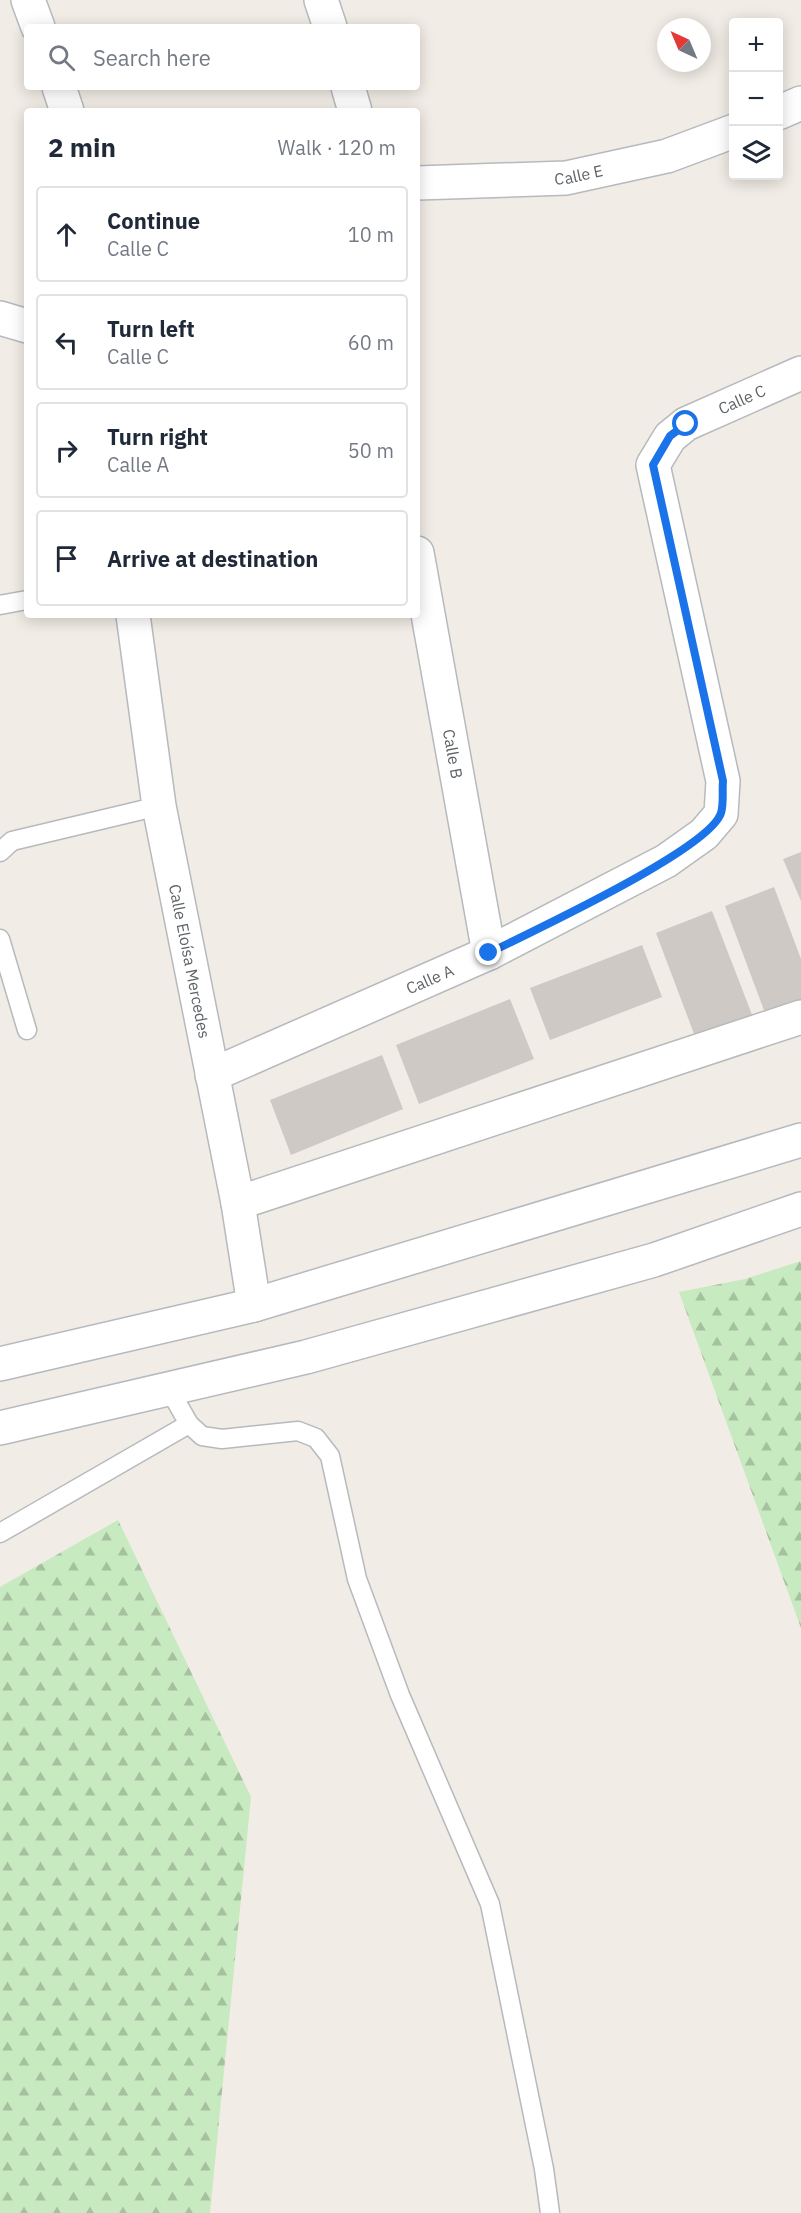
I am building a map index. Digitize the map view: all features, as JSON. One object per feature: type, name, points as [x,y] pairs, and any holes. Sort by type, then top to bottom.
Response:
[{"type":"street","points":[[28,0],[37,24]]},
{"type":"street","points":[[321,0],[329,24]]},
{"type":"street","points":[[60,90],[66,108]]},
{"type":"street","points":[[349,90],[354,108]]},
{"type":"street","points":[[783,112],[801,103]]},
{"type":"street","name":"Calle E","points":[[420,183],[566,178],[667,156],[729,133]]},
{"type":"street","points":[[0,318],[24,325]]},
{"type":"street","name":"Calle C","points":[[704,834],[721,814],[723,781],[653,465],[670,436],[686,424],[801,373]]},
{"type":"street","name":"Calle B","points":[[420,570],[489,953]]},
{"type":"street","name":"Calle Eloísa Mercedes","points":[[133,618],[159,806],[238,1203],[254,1305]]},
{"type":"street","name":"Calle A","points":[[212,1075],[489,953],[666,861],[704,834]]},
{"type":"street","points":[[238,1203],[801,1017]]},
{"type":"street","points":[[0,1364],[254,1305],[801,1140]]},
{"type":"street","points":[[0,1428],[317,1354],[654,1260],[801,1209]]},
{"type":"lane","points":[[0,605],[24,601]]},
{"type":"lane","points":[[0,852],[12,842],[159,806]]},
{"type":"lane","points":[[0,939],[27,1030]]},
{"type":"lane","points":[[169,1389],[189,1425],[202,1436],[222,1439],[298,1431],[316,1438],[330,1456],[357,1579],[400,1695],[490,1905],[544,2169],[550,2213]]},
{"type":"lane","points":[[0,1533],[189,1425]]},
{"type":"green space","points":[[801,1261],[801,1628],[679,1292],[745,1279]]},
{"type":"green space","points":[[118,1520],[251,1797],[210,2213],[0,2213],[0,1587]]},
{"type":"building","points":[[801,852],[801,901],[783,859]]},
{"type":"building","points":[[774,887],[801,959],[801,1009],[768,1021],[725,906]]},
{"type":"building","points":[[712,911],[756,1025],[699,1047],[656,933]]},
{"type":"building","points":[[642,945],[662,997],[550,1040],[530,988]]},
{"type":"building","points":[[510,999],[534,1059],[419,1104],[396,1045]]},
{"type":"building","points":[[382,1055],[403,1109],[291,1155],[270,1100]]},
{"type":"route","points":[[489,953],[666,861],[704,834],[721,814],[723,781],[653,465],[670,436],[686,424]]}]
